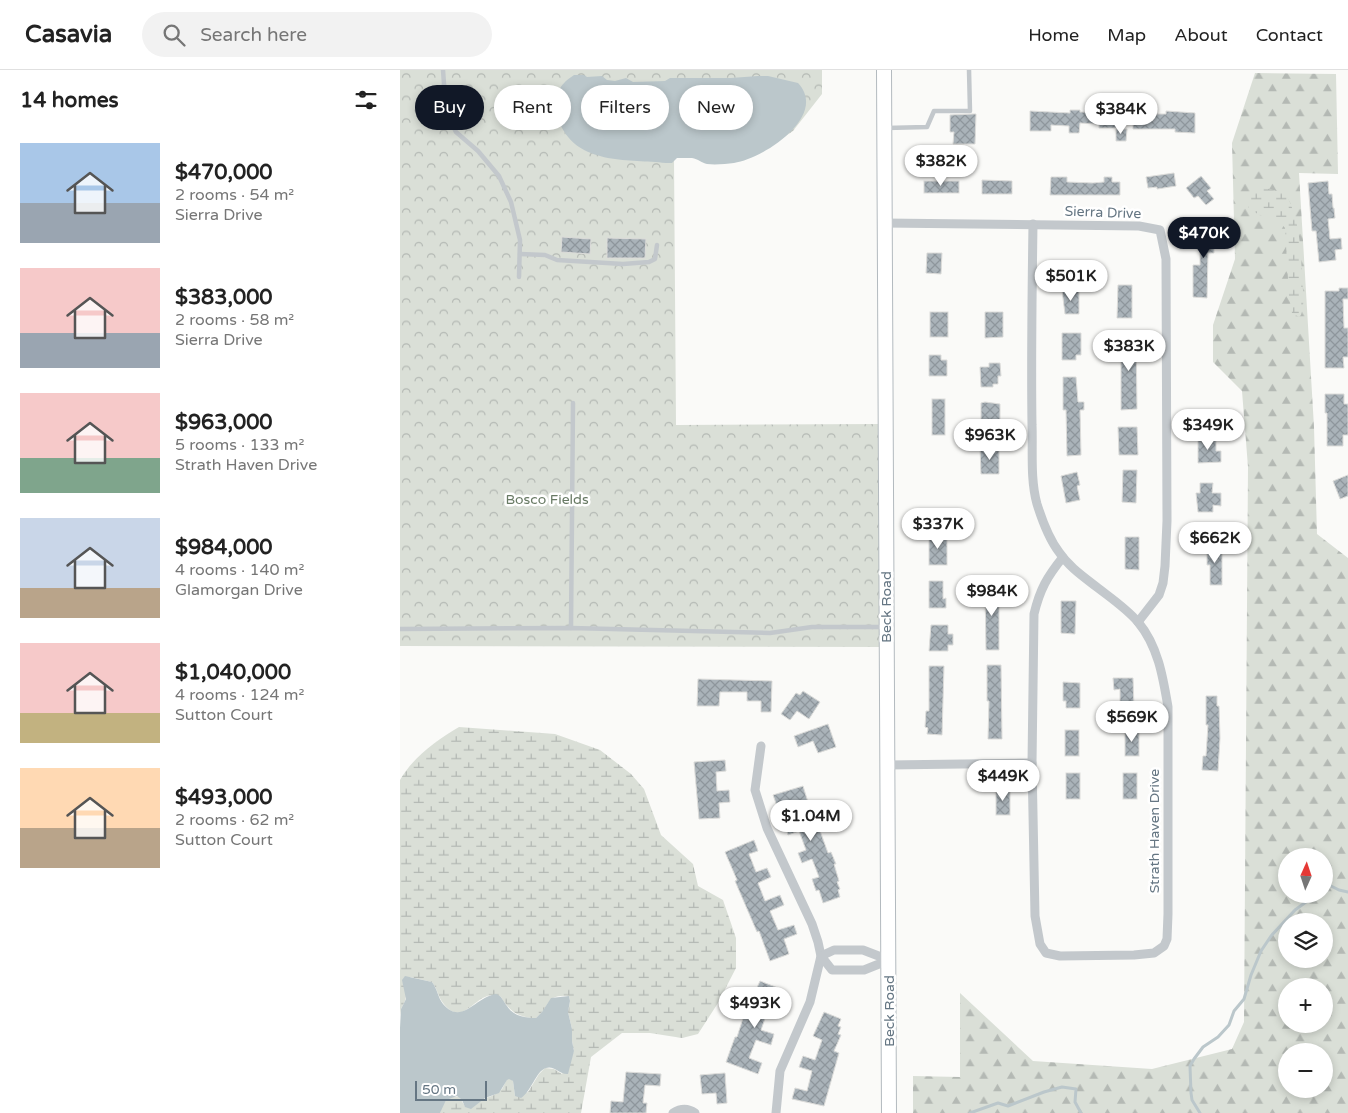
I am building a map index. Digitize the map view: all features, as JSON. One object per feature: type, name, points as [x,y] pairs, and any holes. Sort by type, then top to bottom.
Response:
[{"type":"main road","name":"Beck Road","points":[[884,70],[889,1113]]},
{"type":"street","name":"Sierra Drive","points":[[884,223],[1139,226],[1160,230],[1166,258],[1165,566],[1159,595],[1138,622]]},
{"type":"street","name":"Strath Haven Drive","points":[[1032,763],[1035,916],[1040,944],[1046,953],[1060,956],[1154,953],[1164,946],[1167,939],[1168,914],[1168,707],[1163,673],[1153,645],[1138,622],[1110,597],[1073,569],[1063,557],[1049,534],[1037,503],[1033,470],[1031,378],[1033,224]]},
{"type":"street","points":[[888,765],[1032,763],[1034,614],[1038,596],[1048,575],[1063,557]]},
{"type":"street","points":[[761,746],[755,790],[767,828],[812,924],[821,956],[810,1002],[780,1071],[776,1113]]},
{"type":"street","points":[[821,956],[834,950],[863,950],[888,960]]},
{"type":"street","points":[[821,956],[832,970],[864,970],[888,960]]},
{"type":"street","points":[[673,1113],[680,1109],[686,1109],[695,1113]]},
{"type":"lane","points":[[443,70],[446,112],[456,132],[478,151],[499,176],[511,202],[520,240],[519,277]]},
{"type":"lane","points":[[884,128],[928,127],[934,110],[970,111],[969,70]]},
{"type":"lane","points":[[520,254],[545,255],[557,260],[623,264],[649,262],[655,259],[656,245]]},
{"type":"lane","points":[[571,628],[573,403]]},
{"type":"lane","points":[[400,629],[571,628],[770,633],[812,627],[886,627]]},
{"type":"green space","name":"Bosco Fields","points":[[400,70],[822,70],[822,94],[793,131],[774,144],[674,158],[676,425],[884,424],[885,647],[400,646]]},
{"type":"green space","points":[[1255,73],[1336,74],[1338,174],[1299,173],[1314,427],[1317,534],[1348,558],[1348,1113],[913,1113],[913,1076],[960,1077],[960,993],[1033,1061],[1152,1069],[1232,1049],[1244,1022],[1248,467],[1242,391],[1213,362],[1213,325],[1235,259],[1232,143]]},
{"type":"green space","points":[[1257,188],[1270,189],[1286,194],[1291,204],[1300,246],[1303,302],[1299,317],[1292,313],[1289,296],[1285,228],[1279,221],[1259,215],[1248,207],[1247,195]]},
{"type":"green space","points":[[459,727],[555,734],[600,750],[631,774],[644,789],[661,835],[693,864],[698,886],[723,900],[736,938],[736,968],[718,1003],[698,1034],[682,1038],[650,1033],[622,1033],[591,1057],[581,1113],[440,1113],[442,1106],[449,1098],[459,1097],[465,1106],[494,1095],[502,1089],[507,1079],[513,1081],[515,1096],[528,1092],[545,1068],[554,1069],[562,1074],[574,1051],[568,1012],[569,996],[552,999],[536,1018],[525,1017],[516,1013],[508,1007],[501,997],[495,995],[480,999],[463,1012],[457,1013],[450,1010],[443,1003],[432,982],[410,977],[400,1015],[400,780],[426,750]]},
{"type":"shaded area","points":[[574,75],[584,75],[587,77],[602,76],[607,80],[615,81],[626,78],[633,82],[665,81],[670,78],[768,76],[798,83],[805,96],[805,109],[799,122],[788,134],[775,145],[746,160],[734,163],[707,164],[692,158],[677,158],[672,163],[623,160],[608,158],[582,149],[571,140],[564,130],[571,130],[571,85],[563,85]]},
{"type":"shaded area","points":[[405,976],[432,982],[443,1004],[456,1012],[463,1011],[488,996],[496,994],[516,1014],[536,1018],[551,998],[569,996],[568,1012],[574,1051],[568,1074],[549,1067],[542,1070],[521,1098],[515,1096],[513,1081],[509,1079],[499,1093],[485,1098],[471,1109],[465,1107],[462,1100],[457,1096],[446,1100],[440,1113],[400,1113],[400,1028],[401,1009],[406,999],[402,980]]},
{"type":"building","points":[[1070,110],[1117,113],[1117,128],[1099,128],[1099,124],[1080,123],[1079,133],[1069,133],[1069,126],[1051,125],[1051,131],[1030,131],[1030,111],[1070,113]]},
{"type":"building","points":[[1166,111],[1195,113],[1195,133],[1175,132],[1175,129],[1133,129],[1133,117],[1143,117],[1143,114],[1166,114]]},
{"type":"building","points":[[976,114],[975,144],[953,144],[954,132],[950,132],[950,115]]},
{"type":"building","points":[[1116,129],[1127,129],[1126,141],[1116,141]]},
{"type":"building","points":[[1174,173],[1176,186],[1157,189],[1157,187],[1148,188],[1146,177]]},
{"type":"building","points":[[1201,176],[1211,188],[1207,191],[1214,199],[1206,205],[1198,196],[1194,198],[1186,188]]},
{"type":"building","points":[[1051,177],[1067,177],[1067,182],[1093,183],[1104,182],[1104,177],[1112,177],[1112,182],[1120,182],[1120,195],[1050,195]]},
{"type":"building","points":[[982,180],[1012,181],[1012,194],[982,194]]},
{"type":"building","points":[[924,181],[959,181],[959,193],[924,193]]},
{"type":"building","points":[[1328,181],[1329,194],[1332,194],[1335,218],[1328,219],[1330,239],[1341,238],[1342,249],[1335,250],[1336,260],[1319,262],[1316,231],[1312,231],[1308,183]]},
{"type":"building","points":[[1200,223],[1220,223],[1220,234],[1214,234],[1214,253],[1208,253],[1207,298],[1193,297],[1193,265],[1200,265]]},
{"type":"building","points":[[562,237],[591,239],[590,254],[561,252]]},
{"type":"building","points":[[607,238],[646,239],[645,258],[607,258]]},
{"type":"building","points":[[927,253],[942,253],[941,274],[926,273]]},
{"type":"building","points":[[1118,285],[1132,285],[1132,318],[1117,318]]},
{"type":"building","points":[[1339,288],[1348,288],[1348,299],[1343,299],[1344,328],[1348,328],[1348,357],[1343,357],[1344,368],[1325,368],[1325,291],[1339,291]]},
{"type":"building","points":[[1062,290],[1079,290],[1079,314],[1065,314]]},
{"type":"building","points":[[930,312],[948,312],[948,337],[930,337]]},
{"type":"building","points":[[985,312],[1003,312],[1003,337],[985,338]]},
{"type":"building","points":[[1062,333],[1081,333],[1081,355],[1076,355],[1076,360],[1062,360]]},
{"type":"building","points":[[1121,333],[1136,333],[1137,409],[1121,410]]},
{"type":"building","points":[[929,355],[941,355],[941,360],[947,360],[947,376],[929,376]]},
{"type":"building","points":[[989,363],[1000,363],[1001,376],[998,376],[998,384],[993,384],[993,387],[981,387],[980,367],[989,367]]},
{"type":"building","points":[[1063,377],[1076,377],[1078,402],[1084,402],[1084,410],[1080,410],[1081,455],[1067,456],[1066,410],[1063,410]]},
{"type":"building","points":[[1325,394],[1344,394],[1344,404],[1348,404],[1348,435],[1343,435],[1343,446],[1327,446]]},
{"type":"building","points":[[932,399],[945,399],[945,435],[932,435]]},
{"type":"building","points":[[981,403],[1000,404],[1000,429],[981,429]]},
{"type":"building","points":[[1118,427],[1137,427],[1138,455],[1119,455]]},
{"type":"building","points":[[1198,437],[1216,437],[1216,451],[1221,451],[1221,462],[1198,463]]},
{"type":"building","points":[[999,447],[999,474],[981,474],[980,448]]},
{"type":"building","points":[[1123,470],[1137,470],[1136,503],[1122,502]]},
{"type":"building","points":[[1077,472],[1080,485],[1077,486],[1080,500],[1066,503],[1061,476]]},
{"type":"building","points":[[1348,475],[1348,496],[1340,499],[1333,481]]},
{"type":"building","points":[[1200,483],[1213,483],[1212,493],[1221,493],[1221,506],[1213,505],[1213,512],[1198,512],[1196,493],[1200,493]]},
{"type":"building","points":[[929,534],[947,534],[947,565],[929,565]]},
{"type":"building","points":[[1125,537],[1139,537],[1139,570],[1125,569]]},
{"type":"building","points":[[1207,545],[1222,545],[1222,585],[1210,585]]},
{"type":"building","points":[[929,581],[943,581],[943,599],[946,598],[946,608],[929,608]]},
{"type":"building","points":[[985,583],[997,583],[996,591],[999,591],[999,650],[986,650]]},
{"type":"building","points":[[1061,601],[1076,601],[1075,634],[1061,633]]},
{"type":"building","points":[[931,625],[948,625],[948,634],[953,634],[953,645],[948,645],[948,651],[929,651]]},
{"type":"building","points":[[987,665],[1001,665],[1002,739],[988,739],[989,701],[987,701]]},
{"type":"building","points":[[929,666],[944,666],[942,735],[927,734],[928,728],[925,727],[926,711],[929,711]]},
{"type":"building","points":[[1113,678],[1133,678],[1134,708],[1120,708],[1120,689],[1114,690]]},
{"type":"building","points":[[698,679],[772,681],[771,712],[761,712],[761,701],[747,701],[747,692],[720,692],[719,706],[697,706]]},
{"type":"building","points":[[1063,682],[1080,683],[1080,708],[1066,708],[1066,701],[1063,701]]},
{"type":"building","points":[[803,691],[820,702],[809,719],[797,711],[790,720],[781,714],[796,693],[800,695]]},
{"type":"building","points":[[1206,696],[1217,696],[1217,706],[1219,706],[1218,771],[1202,770],[1203,756],[1206,756],[1208,725],[1206,725]]},
{"type":"building","points":[[828,724],[836,747],[818,753],[813,741],[798,747],[794,736]]},
{"type":"building","points":[[1065,730],[1079,730],[1079,756],[1065,756]]},
{"type":"building","points":[[1125,730],[1139,730],[1139,756],[1125,756]]},
{"type":"building","points":[[725,760],[726,771],[716,772],[717,791],[729,790],[730,802],[719,803],[720,818],[699,819],[694,762]]},
{"type":"building","points":[[1066,773],[1080,773],[1080,799],[1066,799]]},
{"type":"building","points":[[1123,773],[1137,773],[1137,799],[1123,799]]},
{"type":"building","points":[[803,786],[812,815],[814,814],[828,853],[831,852],[836,864],[834,864],[839,881],[837,882],[840,889],[838,890],[840,897],[823,903],[819,890],[816,891],[812,879],[819,877],[812,859],[802,863],[798,853],[806,850],[799,831],[788,835],[785,824],[793,822],[787,803],[777,806],[773,795]]},
{"type":"building","points":[[996,789],[1010,789],[1010,815],[996,815]]},
{"type":"building","points":[[754,840],[758,851],[749,854],[756,872],[767,868],[771,877],[758,883],[765,901],[780,895],[784,905],[770,911],[778,930],[794,925],[797,934],[784,939],[789,954],[770,961],[759,931],[757,932],[735,881],[737,880],[725,852]]},
{"type":"building","points":[[760,981],[778,988],[773,1001],[786,1006],[782,1016],[768,1010],[761,1030],[774,1034],[771,1045],[756,1040],[749,1058],[762,1063],[758,1074],[726,1062],[746,1009],[750,1010],[758,993],[755,992]]},
{"type":"building","points":[[824,1012],[841,1019],[838,1026],[841,1027],[838,1034],[841,1035],[834,1051],[839,1053],[824,1106],[792,1099],[795,1088],[807,1091],[812,1071],[799,1067],[803,1056],[815,1060],[822,1040],[813,1036]]},
{"type":"building","points":[[626,1072],[661,1074],[660,1086],[645,1085],[643,1103],[647,1103],[646,1113],[610,1113],[611,1101],[623,1102]]},
{"type":"building","points":[[725,1073],[727,1103],[717,1104],[716,1093],[702,1094],[700,1075]]},
{"type":"waterway","points":[[1333,887],[1348,892]]},
{"type":"waterway","points":[[1200,1113],[1192,1100],[1190,1066],[1203,1047],[1218,1037],[1229,1025],[1234,1011],[1244,999],[1261,951],[1271,936],[1295,910],[1305,903]]},
{"type":"waterway","points":[[970,1113],[998,1103],[1008,1106],[1062,1087],[1076,1089],[1075,1102],[1081,1113]]}]
